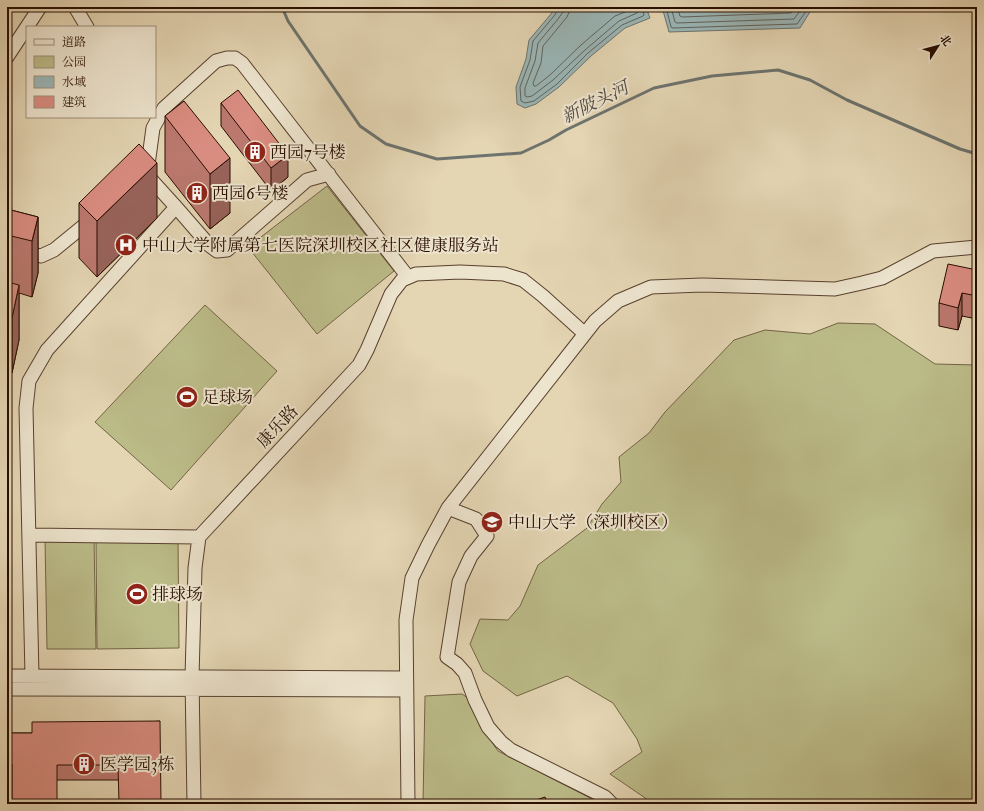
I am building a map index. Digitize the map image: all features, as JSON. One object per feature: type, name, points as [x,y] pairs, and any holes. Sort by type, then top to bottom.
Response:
[{"type":"street","points":[[27,26],[40,7]]},
{"type":"street","points":[[75,7],[86,26]]},
{"type":"street","points":[[7,57],[26,28]]},
{"type":"street","points":[[134,185],[147,175],[153,128],[164,108],[216,61],[227,58],[235,58],[242,63],[408,277],[416,274],[460,272],[504,274],[523,280],[585,334]]},
{"type":"street","points":[[147,175],[209,246],[217,251],[227,250],[307,180],[329,174]]},
{"type":"street","points":[[32,676],[26,408],[29,381],[47,350],[176,207]]},
{"type":"street","points":[[7,248],[41,256],[54,250],[103,210]]},
{"type":"street","points":[[408,804],[406,620],[412,578],[448,508],[595,321],[618,301],[651,287],[702,284],[836,289],[882,278],[933,251],[977,247]]},
{"type":"street","name":"康乐路","points":[[199,536],[358,366],[391,294],[402,280],[408,277]]},
{"type":"street","points":[[448,508],[476,519],[486,536],[471,556],[458,582],[447,657],[457,664],[465,673],[488,727],[501,742],[511,750],[604,797],[612,804]]},
{"type":"street","points":[[29,535],[199,536],[195,568],[192,683],[194,804]]},
{"type":"street","points":[[7,676],[192,683]]},
{"type":"street","points":[[7,689],[192,683],[406,684]]},
{"type":"green space","points":[[327,186],[394,271],[317,334],[248,247]]},
{"type":"green space","name":"足球场","points":[[205,305],[277,371],[171,490],[95,422]]},
{"type":"green space","points":[[838,323],[875,324],[935,364],[977,365],[977,804],[654,804],[610,774],[642,752],[637,739],[613,703],[567,676],[517,696],[483,671],[470,644],[480,619],[508,620],[520,606],[538,565],[587,528],[602,504],[621,482],[619,457],[649,433],[665,412],[734,340],[765,330],[810,334]]},
{"type":"green space","points":[[45,539],[94,539],[96,649],[47,649]]},
{"type":"green space","name":"排球场","points":[[96,539],[178,539],[179,648],[97,649]]},
{"type":"green space","points":[[462,694],[467,698],[479,723],[498,751],[602,804],[423,804],[425,696]]},
{"type":"water","points":[[555,7],[646,7],[650,18],[625,28],[591,56],[559,87],[536,104],[525,108],[517,104],[516,87],[526,59],[529,40]]},
{"type":"water","points":[[662,7],[813,7],[800,28],[669,32]]},
{"type":"building","points":[[238,90],[288,155],[271,168],[221,103]]},
{"type":"building","points":[[184,101],[230,158],[210,174],[165,116]]},
{"type":"building","points":[[139,144],[157,163],[97,221],[79,203]]},
{"type":"building","points":[[7,209],[38,217],[32,241],[7,235]]},
{"type":"building","points":[[948,264],[977,270],[977,296],[962,293],[958,308],[939,303]]},
{"type":"building","points":[[7,282],[19,285],[12,318],[7,317]]},
{"type":"building","name":"医学园3栋","points":[[160,721],[161,804],[119,804],[118,765],[57,765],[57,804],[12,804],[12,764],[7,764],[7,733],[32,733],[32,722]]},
{"type":"building","points":[[545,797],[548,804],[525,804]]},
{"type":"waterway","name":"新陂头河","points":[[282,7],[288,21],[360,126],[386,144],[437,159],[521,153],[654,88],[712,76],[778,70],[810,80],[847,100],[960,149],[977,154]]},
{"type":"place","name":"西园7号楼","points":[[255,152]]},
{"type":"place","name":"西园6号楼","points":[[197,193]]},
{"type":"place","name":"中山大学附属第七医院深圳校区社区健康服务站","points":[[126,245]]},
{"type":"place","name":"足球场","points":[[187,397]]},
{"type":"place","name":"中山大学（深圳校区）","points":[[492,522]]},
{"type":"place","name":"排球场","points":[[137,594]]},
{"type":"place","name":"医学园3栋","points":[[84,764]]}]
